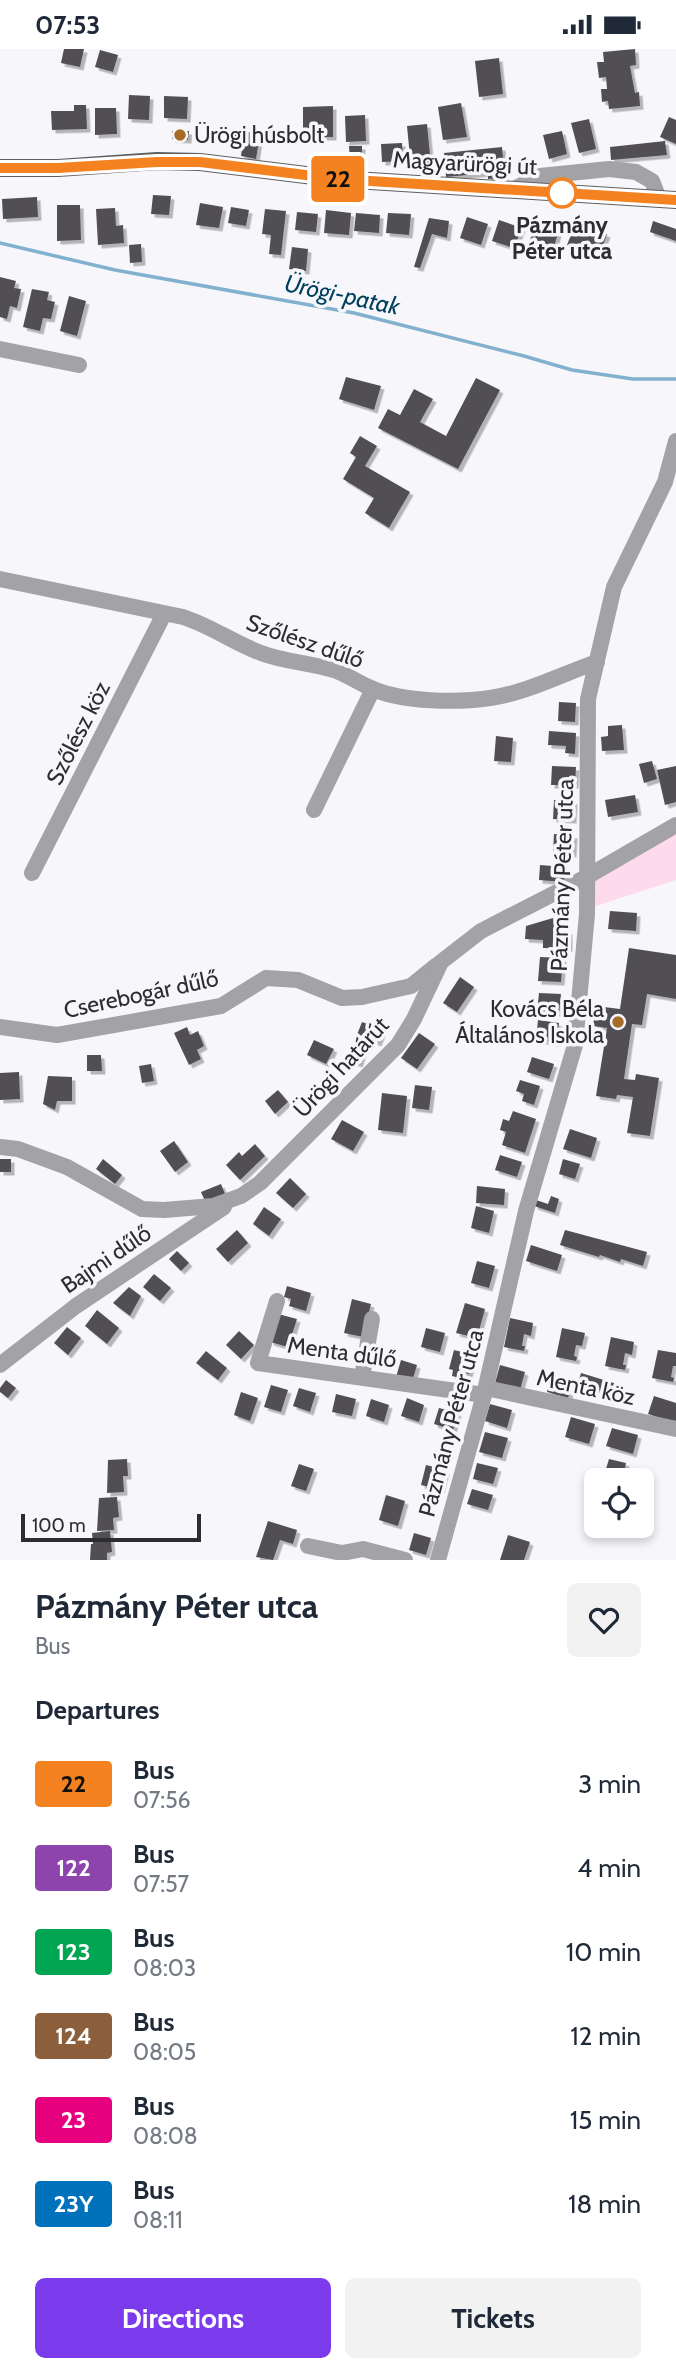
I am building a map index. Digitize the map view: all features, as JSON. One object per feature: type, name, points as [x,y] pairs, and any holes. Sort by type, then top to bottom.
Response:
[{"type":"main road","name":"Magyarürögi út","points":[[0,168],[200,162],[338,179],[668,199]]},
{"type":"street","points":[[512,190],[540,176],[610,169],[636,172],[652,181],[668,199]]},
{"type":"street","points":[[0,349],[79,365]]},
{"type":"street","name":"Pázmány Péter utca","points":[[438,1560],[485,1392],[526,1211],[575,1045],[587,914],[588,699],[614,587],[665,482],[676,441]]},
{"type":"street","name":"Szőlész dűlő","points":[[0,579],[206,625],[261,653],[335,671],[373,689],[398,697],[491,698],[530,687],[597,662]]},
{"type":"street","name":"Szőlész köz","points":[[32,873],[164,614]]},
{"type":"street","points":[[314,810],[373,689]]},
{"type":"street","name":"Ürögi határút","points":[[0,1147],[18,1149],[66,1167],[142,1209],[214,1206],[241,1196],[260,1183],[398,1045],[414,1019],[441,962],[481,931],[588,876],[676,825]]},
{"type":"street","name":"Cserebogár dűlő","points":[[0,1027],[57,1035],[221,1006],[267,978],[298,980],[342,998],[362,997],[411,986],[441,962]]},
{"type":"street","name":"Bajmi dűlő","points":[[0,1365],[76,1306],[241,1196]]},
{"type":"street","name":"Menta dűlő","points":[[277,1301],[258,1363],[485,1392]]},
{"type":"street","points":[[362,1377],[372,1319]]},
{"type":"street","name":"Menta köz","points":[[485,1392],[676,1429]]},
{"type":"street","points":[[308,1546],[342,1553],[363,1549],[405,1560]]},
{"type":"shaded area","points":[[676,825],[676,880],[593,907],[591,874]]},
{"type":"building","points":[[64,49],[84,49],[80,67],[61,63]]},
{"type":"building","points":[[635,49],[636,65],[630,66],[635,93],[639,92],[640,106],[609,109],[608,101],[602,102],[601,89],[607,89],[606,77],[599,78],[597,62],[604,62],[603,52]]},
{"type":"building","points":[[100,50],[118,55],[113,72],[95,67]]},
{"type":"building","points":[[499,58],[503,94],[479,97],[475,61]]},
{"type":"building","points":[[129,95],[150,96],[149,120],[128,119]]},
{"type":"building","points":[[164,96],[188,97],[187,119],[164,118]]},
{"type":"building","points":[[461,103],[467,137],[443,140],[438,107]]},
{"type":"building","points":[[74,105],[86,105],[87,129],[52,130],[51,111],[74,111]]},
{"type":"building","points":[[333,106],[333,137],[303,137],[303,107]]},
{"type":"building","points":[[95,108],[116,108],[117,134],[95,135]]},
{"type":"building","points":[[365,115],[366,141],[346,142],[345,116]]},
{"type":"building","points":[[669,117],[676,120],[676,144],[660,137]]},
{"type":"building","points":[[589,119],[596,149],[579,153],[571,123]]},
{"type":"building","points":[[427,124],[430,155],[410,157],[407,126]]},
{"type":"building","points":[[229,129],[260,134],[256,159],[241,156],[242,148],[226,146]]},
{"type":"building","name":"Ürögi húsbolt","points":[[172,131],[189,131],[188,140],[172,139]]},
{"type":"building","points":[[562,131],[567,154],[549,159],[543,135]]},
{"type":"building","points":[[665,141],[667,155],[611,160],[610,147]]},
{"type":"building","points":[[402,143],[403,161],[382,162],[381,144]]},
{"type":"building","points":[[349,146],[362,146],[362,161],[350,162]]},
{"type":"building","points":[[502,147],[505,178],[488,179],[488,173],[446,177],[444,153]]},
{"type":"building","points":[[431,157],[431,166],[414,168],[413,159]]},
{"type":"building","points":[[153,195],[171,196],[169,215],[151,214]]},
{"type":"building","points":[[37,197],[38,217],[3,219],[2,199]]},
{"type":"building","points":[[200,203],[223,207],[219,228],[196,225]]},
{"type":"building","points":[[57,205],[80,205],[81,240],[57,241]]},
{"type":"building","points":[[231,207],[249,210],[246,226],[228,223]]},
{"type":"building","points":[[115,208],[116,226],[123,225],[124,243],[98,245],[96,209]]},
{"type":"building","points":[[265,209],[286,211],[281,255],[269,254],[271,235],[262,234]]},
{"type":"building","points":[[326,210],[351,213],[349,235],[324,233]]},
{"type":"building","points":[[297,212],[318,214],[316,232],[295,230]]},
{"type":"building","points":[[356,213],[380,215],[379,233],[354,231]]},
{"type":"building","points":[[388,213],[411,214],[409,235],[386,233]]},
{"type":"building","points":[[467,217],[488,224],[481,245],[460,238]]},
{"type":"building","points":[[429,218],[449,221],[447,238],[432,234],[420,268],[414,267]]},
{"type":"building","points":[[499,220],[522,228],[514,248],[492,241]]},
{"type":"building","points":[[653,221],[676,229],[676,241],[650,232]]},
{"type":"building","points":[[576,222],[607,234],[602,248],[584,241],[580,250],[567,245]]},
{"type":"building","points":[[536,223],[559,230],[553,250],[529,243]]},
{"type":"building","points":[[141,244],[142,262],[130,263],[129,245]]},
{"type":"building","points":[[292,247],[308,249],[306,271],[289,269]]},
{"type":"building","points":[[0,277],[16,281],[14,288],[21,289],[17,308],[10,306],[7,319],[0,317]]},
{"type":"building","points":[[32,289],[49,292],[47,300],[55,302],[51,319],[43,318],[40,331],[23,327]]},
{"type":"building","points":[[69,296],[86,301],[77,336],[60,331]]},
{"type":"building","points":[[346,377],[381,386],[374,410],[339,399]]},
{"type":"building","points":[[476,378],[500,390],[458,469],[378,428],[388,409],[400,415],[414,389],[433,399],[420,422],[446,436]]},
{"type":"building","points":[[360,436],[377,446],[365,466],[410,492],[389,528],[365,513],[374,498],[343,479],[356,457],[350,453]]},
{"type":"building","points":[[559,702],[576,703],[575,722],[558,721]]},
{"type":"building","points":[[622,725],[624,750],[602,751],[601,737],[608,736],[608,726]]},
{"type":"building","points":[[549,731],[576,733],[575,754],[565,753],[566,746],[548,745]]},
{"type":"building","points":[[496,736],[513,738],[511,762],[494,761]]},
{"type":"building","points":[[652,761],[657,779],[644,783],[639,764]]},
{"type":"building","points":[[552,766],[576,767],[575,785],[551,785]]},
{"type":"building","points":[[676,766],[676,802],[665,805],[657,770]]},
{"type":"building","points":[[635,795],[638,812],[608,817],[605,800]]},
{"type":"building","points":[[554,800],[574,801],[573,820],[553,819]]},
{"type":"building","points":[[554,834],[574,835],[573,854],[553,853]]},
{"type":"building","points":[[540,865],[565,867],[564,882],[539,880]]},
{"type":"building","points":[[610,911],[637,913],[636,931],[608,929]]},
{"type":"building","points":[[553,918],[556,931],[569,931],[569,948],[543,948],[543,940],[525,939],[526,926]]},
{"type":"building","points":[[629,948],[676,955],[676,999],[647,994],[642,1025],[632,1024],[624,1079],[635,1080],[636,1074],[659,1078],[650,1136],[627,1133],[633,1097],[617,1095],[616,1099],[596,1096],[607,1028],[593,1026],[596,1006],[620,1009]]},
{"type":"building","points":[[540,957],[563,958],[561,982],[538,981]]},
{"type":"building","points":[[460,977],[474,987],[457,1012],[443,1003]]},
{"type":"building","points":[[539,993],[561,994],[559,1013],[537,1012]]},
{"type":"building","points":[[538,1020],[559,1023],[557,1043],[536,1040]]},
{"type":"building","points":[[362,1022],[383,1030],[378,1043],[368,1039],[359,1064],[347,1060]]},
{"type":"building","points":[[187,1027],[190,1035],[198,1031],[204,1046],[197,1050],[201,1059],[189,1065],[174,1033]]},
{"type":"building","points":[[419,1033],[435,1044],[417,1069],[401,1058]]},
{"type":"building","points":[[314,1040],[334,1049],[326,1064],[307,1055]]},
{"type":"building","points":[[87,1055],[101,1055],[102,1071],[87,1071]]},
{"type":"building","points":[[532,1057],[554,1064],[549,1079],[527,1072]]},
{"type":"building","points":[[151,1064],[154,1081],[142,1083],[139,1066]]},
{"type":"building","points":[[19,1072],[20,1099],[0,1100],[0,1073]]},
{"type":"building","points":[[48,1076],[72,1077],[72,1101],[57,1101],[55,1110],[43,1104]]},
{"type":"building","points":[[520,1080],[540,1086],[534,1105],[522,1101],[524,1094],[516,1091]]},
{"type":"building","points":[[415,1085],[432,1087],[429,1110],[412,1108]]},
{"type":"building","points":[[278,1090],[288,1102],[275,1114],[265,1101]]},
{"type":"building","points":[[382,1093],[407,1096],[403,1133],[378,1130]]},
{"type":"building","points":[[513,1111],[536,1119],[525,1153],[502,1145],[506,1132],[500,1130],[503,1119],[509,1121]]},
{"type":"building","points":[[342,1120],[364,1132],[353,1151],[331,1139]]},
{"type":"building","points":[[570,1129],[597,1138],[591,1158],[563,1149]]},
{"type":"building","points":[[174,1141],[188,1162],[175,1172],[160,1151]]},
{"type":"building","points":[[255,1144],[265,1156],[240,1180],[226,1165],[239,1152],[242,1156]]},
{"type":"building","points":[[500,1155],[522,1162],[517,1177],[495,1170]]},
{"type":"building","points":[[0,1159],[11,1159],[11,1172],[0,1172]]},
{"type":"building","points":[[103,1159],[122,1175],[115,1184],[96,1169]]},
{"type":"building","points":[[563,1159],[580,1164],[575,1179],[559,1174]]},
{"type":"building","points":[[290,1178],[306,1194],[293,1208],[276,1193]]},
{"type":"building","points":[[221,1184],[225,1194],[205,1201],[201,1192]]},
{"type":"building","points":[[477,1186],[505,1189],[504,1205],[476,1203]]},
{"type":"building","points":[[551,1196],[559,1199],[555,1213],[534,1206],[536,1200],[548,1204]]},
{"type":"building","points":[[476,1206],[494,1211],[489,1233],[471,1228]]},
{"type":"building","points":[[264,1207],[281,1219],[269,1236],[253,1224]]},
{"type":"building","points":[[237,1230],[248,1243],[228,1262],[216,1249]]},
{"type":"building","points":[[565,1230],[647,1252],[643,1266],[560,1245]]},
{"type":"building","points":[[531,1245],[562,1255],[557,1271],[526,1261]]},
{"type":"building","points":[[177,1251],[189,1263],[181,1271],[169,1259]]},
{"type":"building","points":[[477,1261],[495,1266],[489,1288],[471,1283]]},
{"type":"building","points":[[154,1274],[171,1288],[160,1301],[143,1287]]},
{"type":"building","points":[[287,1286],[311,1293],[306,1311],[289,1306],[291,1299],[284,1297]]},
{"type":"building","points":[[129,1287],[141,1296],[130,1316],[113,1303]]},
{"type":"building","points":[[352,1299],[371,1304],[363,1337],[344,1333]]},
{"type":"building","points":[[465,1303],[485,1309],[477,1338],[456,1333]]},
{"type":"building","points":[[97,1310],[119,1328],[107,1344],[85,1326]]},
{"type":"building","points":[[278,1314],[297,1319],[288,1347],[270,1342]]},
{"type":"building","points":[[510,1318],[533,1323],[531,1336],[524,1334],[524,1351],[504,1347]]},
{"type":"building","points":[[67,1327],[81,1338],[68,1355],[54,1343]]},
{"type":"building","points":[[426,1328],[445,1333],[440,1352],[421,1347]]},
{"type":"building","points":[[562,1328],[585,1333],[582,1346],[576,1345],[576,1361],[556,1357]]},
{"type":"building","points":[[239,1331],[254,1345],[241,1359],[226,1345]]},
{"type":"building","points":[[611,1337],[634,1342],[632,1355],[625,1353],[625,1370],[605,1366]]},
{"type":"building","points":[[454,1350],[474,1355],[469,1374],[461,1372],[460,1378],[452,1376],[453,1370],[449,1369]]},
{"type":"building","points":[[658,1350],[676,1353],[676,1366],[673,1366],[671,1377],[674,1378],[673,1382],[652,1378]]},
{"type":"building","points":[[206,1351],[227,1368],[218,1380],[196,1363]]},
{"type":"building","points":[[401,1360],[417,1365],[412,1382],[396,1377]]},
{"type":"building","points":[[500,1365],[525,1372],[520,1390],[495,1383]]},
{"type":"building","points":[[581,1373],[617,1384],[611,1401],[599,1398],[602,1391],[592,1388],[590,1395],[576,1391]]},
{"type":"building","points":[[550,1379],[572,1385],[568,1398],[547,1392]]},
{"type":"building","points":[[6,1380],[16,1388],[8,1398],[0,1392]]},
{"type":"building","points":[[271,1385],[288,1390],[281,1412],[264,1407]]},
{"type":"building","points":[[299,1388],[316,1393],[310,1412],[293,1406]]},
{"type":"building","points":[[241,1392],[258,1398],[250,1421],[234,1415]]},
{"type":"building","points":[[336,1394],[356,1399],[352,1416],[332,1412]]},
{"type":"building","points":[[654,1396],[676,1403],[676,1423],[648,1414]]},
{"type":"building","points":[[407,1398],[424,1405],[419,1422],[401,1416]]},
{"type":"building","points":[[371,1399],[389,1405],[384,1422],[366,1416]]},
{"type":"building","points":[[490,1404],[512,1410],[507,1428],[485,1421]]},
{"type":"building","points":[[439,1408],[458,1413],[453,1430],[434,1424]]},
{"type":"building","points":[[571,1417],[595,1424],[589,1444],[565,1437]]},
{"type":"building","points":[[612,1428],[638,1435],[633,1454],[606,1446]]},
{"type":"building","points":[[485,1432],[508,1438],[502,1458],[479,1452]]},
{"type":"building","points":[[127,1459],[128,1476],[123,1476],[124,1492],[107,1493],[108,1460]]},
{"type":"building","points":[[609,1459],[626,1463],[625,1468],[606,1468]]},
{"type":"building","points":[[477,1463],[498,1468],[493,1484],[473,1479]]},
{"type":"building","points":[[299,1464],[314,1469],[306,1491],[291,1486]]},
{"type":"building","points":[[426,1465],[446,1470],[441,1490],[421,1485]]},
{"type":"building","points":[[472,1489],[493,1495],[488,1510],[467,1504]]},
{"type":"building","points":[[386,1495],[405,1501],[398,1526],[379,1520]]},
{"type":"building","points":[[117,1497],[119,1517],[113,1518],[114,1530],[97,1531],[99,1498]]},
{"type":"building","points":[[268,1521],[297,1530],[293,1544],[280,1540],[273,1560],[256,1557]]},
{"type":"building","points":[[110,1531],[112,1552],[107,1553],[107,1560],[90,1560],[92,1533]]},
{"type":"building","points":[[414,1533],[431,1538],[426,1555],[409,1550]]},
{"type":"building","points":[[508,1535],[530,1542],[524,1560],[500,1560]]},
{"type":"waterway","name":"Ürögi-patak","points":[[0,243],[115,270],[354,313],[572,370],[633,379],[676,379]]},
{"type":"bus line","name":"22","points":[[0,168],[200,162],[338,179],[676,200]]},
{"type":"place","name":"Ürögi húsbolt","points":[[180,135]]},
{"type":"place","name":"Pázmány Péter utca","points":[[562,193]]},
{"type":"place","name":"Kovács Béla Általános Iskola","points":[[618,1022]]}]
